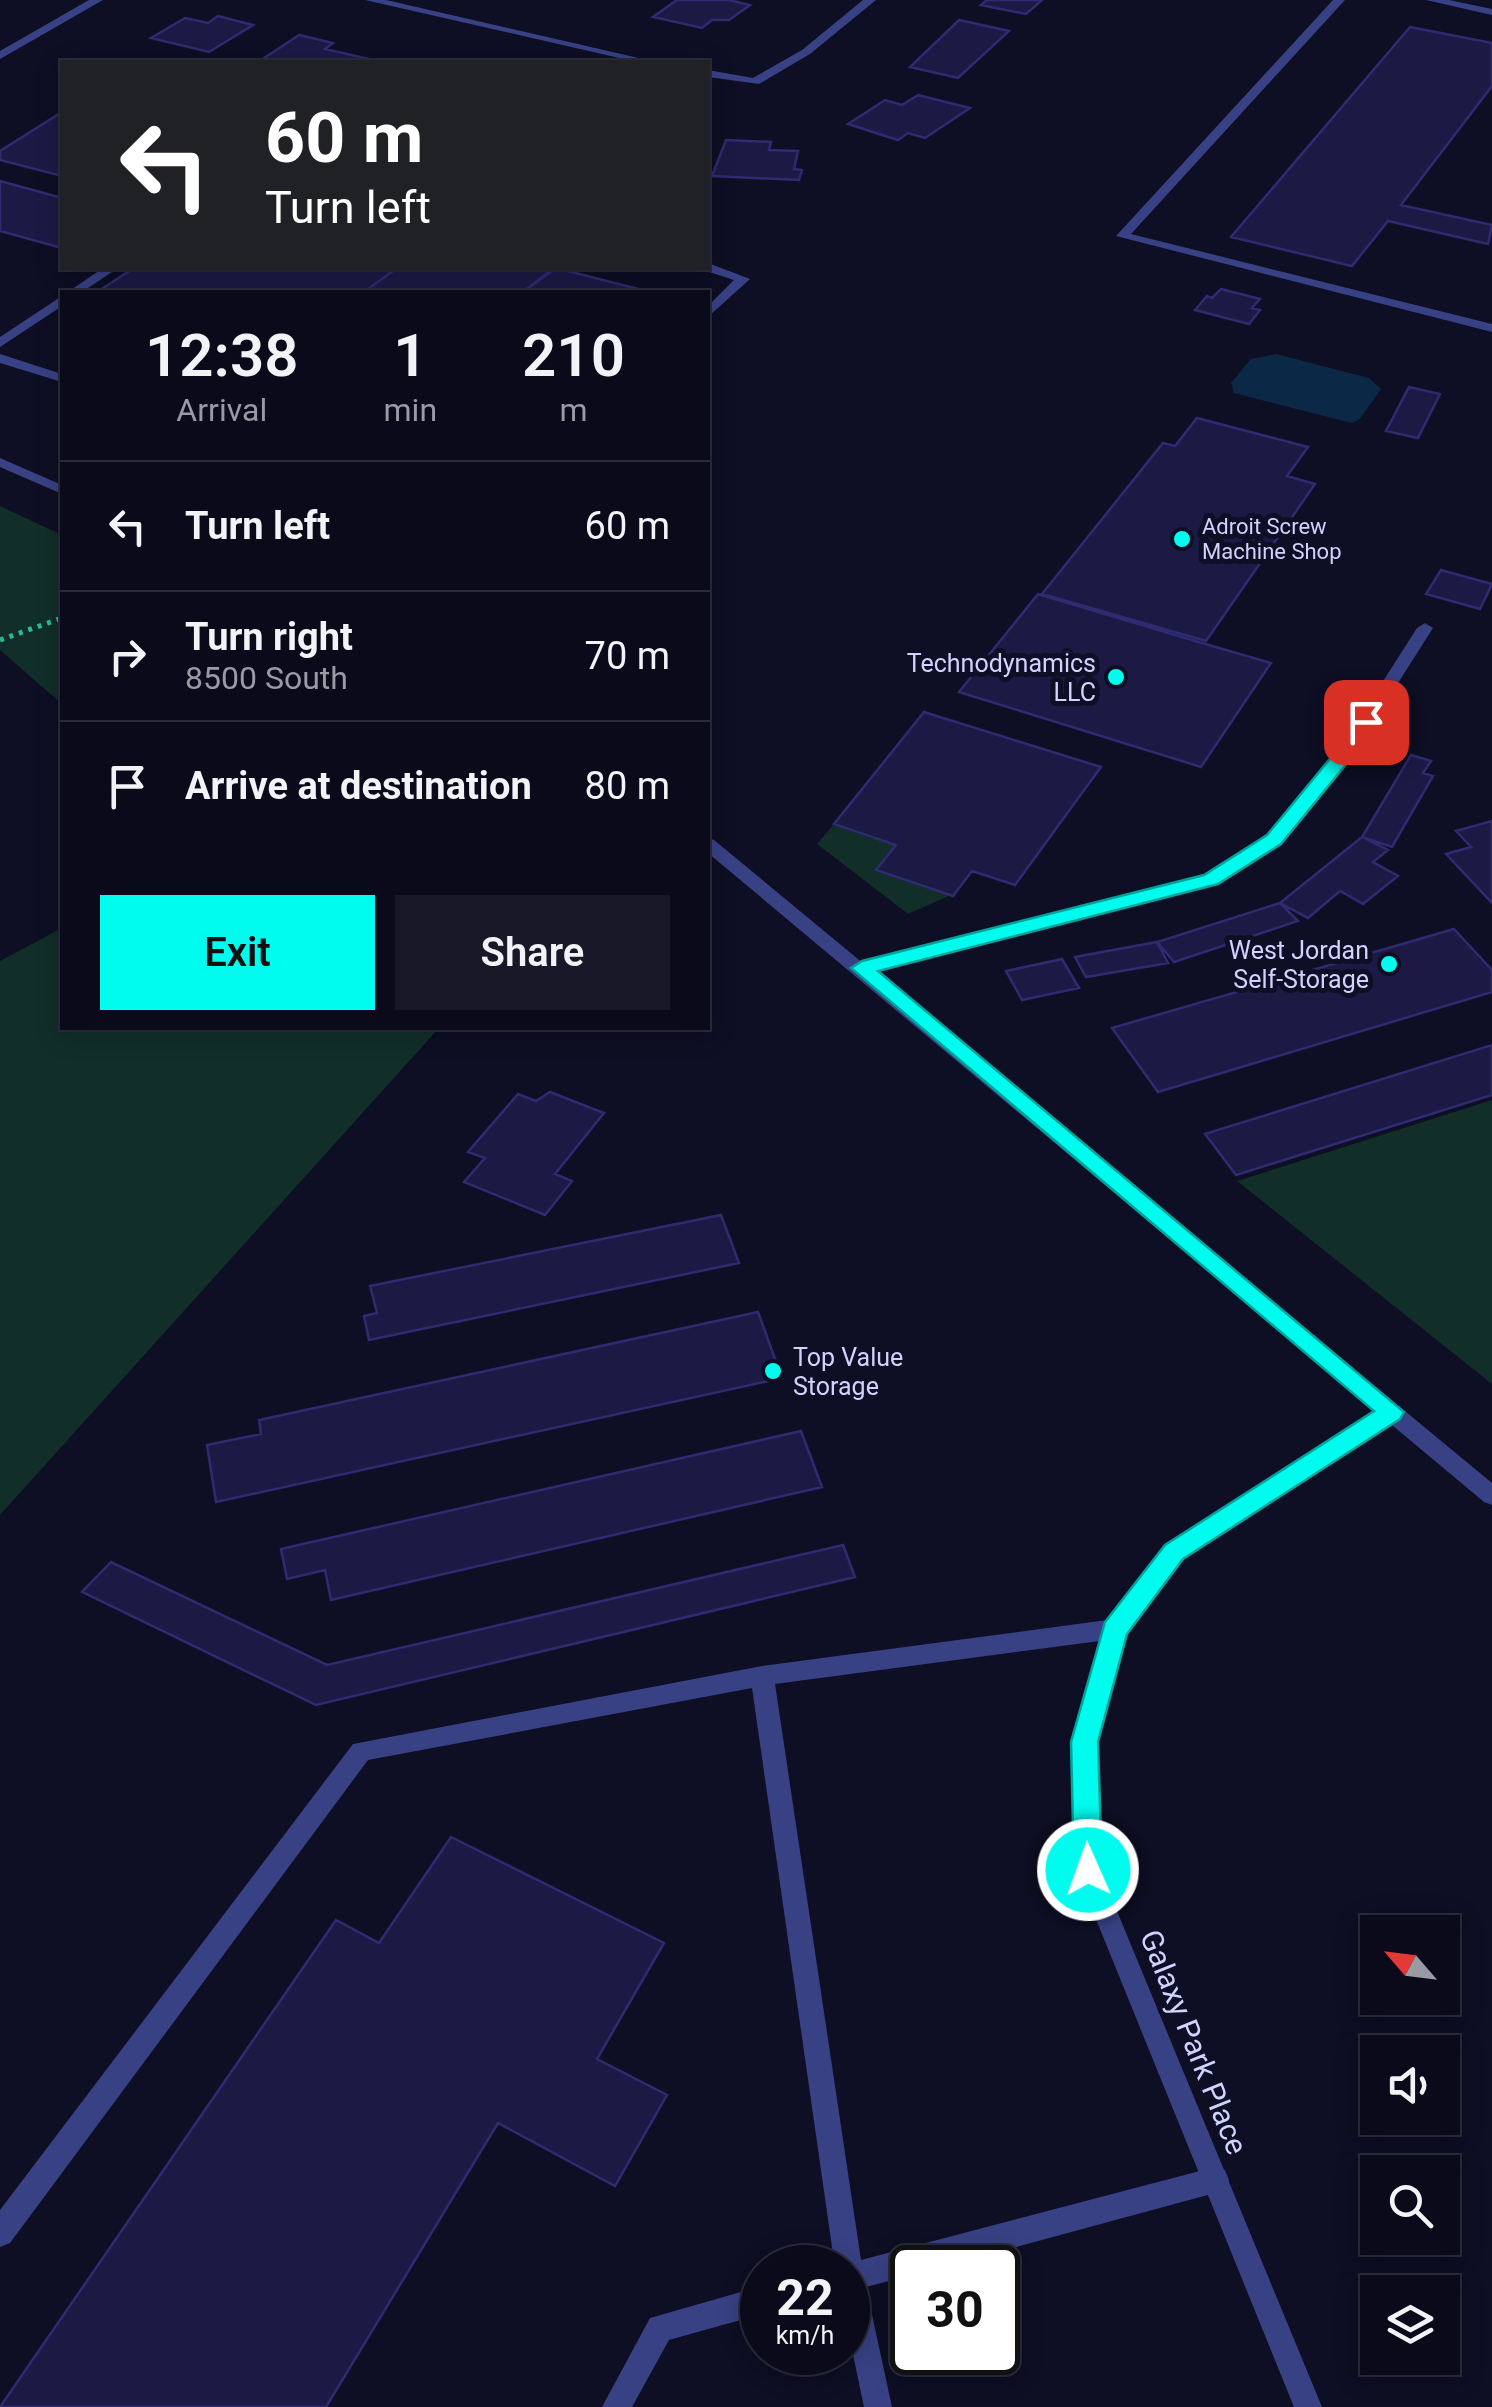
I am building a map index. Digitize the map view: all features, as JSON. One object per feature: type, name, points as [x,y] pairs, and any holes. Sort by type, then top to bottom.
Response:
[{"type":"street","points":[[0,56],[97,0]]},
{"type":"street","points":[[371,0],[641,60]]},
{"type":"street","points":[[710,74],[755,82],[806,52],[870,0]]},
{"type":"street","points":[[1339,0],[1122,236],[1492,328]]},
{"type":"street","points":[[1432,0],[1492,12]]},
{"type":"street","points":[[710,267],[743,279],[710,311]]},
{"type":"street","points":[[77,290],[109,270]]},
{"type":"street","points":[[0,343],[60,301]]},
{"type":"street","points":[[0,358],[60,377]]},
{"type":"street","points":[[0,462],[60,489]]},
{"type":"street","points":[[862,968],[1211,880],[1274,840],[1345,753],[1426,628]]},
{"type":"street","points":[[710,846],[862,968],[1492,1496]]},
{"type":"street","name":"Galaxy Park Place","points":[[1308,2407],[1088,1870],[1084,1742],[1115,1630],[1174,1552],[1392,1412]]},
{"type":"street","points":[[0,2233],[361,1751],[762,1676],[1115,1630]]},
{"type":"street","points":[[762,1676],[844,2245]]},
{"type":"street","points":[[870,2271],[1215,2180]]},
{"type":"street","points":[[616,2407],[660,2328],[740,2306]]},
{"type":"street","points":[[870,2371],[878,2407]]},
{"type":"path","points":[[0,640],[60,619]]},
{"type":"green space","points":[[0,506],[60,534],[60,702],[0,650]]},
{"type":"green space","points":[[834,824],[896,845],[877,870],[951,895],[908,914],[817,844]]},
{"type":"green space","points":[[60,929],[60,1030],[437,1030],[0,1515],[0,961]]},
{"type":"green space","points":[[1492,1100],[1492,1384],[1237,1181]]},
{"type":"water","points":[[1276,354],[1369,378],[1381,389],[1360,419],[1352,423],[1234,393],[1231,383],[1251,359]]},
{"type":"building","points":[[677,0],[729,0],[750,5],[729,20],[712,20],[702,28],[653,17]]},
{"type":"building","points":[[987,0],[1042,0],[1026,14],[981,5]]},
{"type":"building","points":[[218,16],[253,25],[209,52],[151,38],[185,18],[208,23]]},
{"type":"building","points":[[959,20],[1009,31],[958,78],[910,67]]},
{"type":"building","points":[[1410,27],[1492,43],[1492,86],[1401,205],[1492,225],[1488,244],[1388,221],[1352,266],[1231,237]]},
{"type":"building","points":[[299,35],[333,43],[325,49],[373,60],[261,60]]},
{"type":"building","points":[[918,95],[970,108],[925,138],[908,133],[898,140],[848,124],[885,100],[902,105]]},
{"type":"building","points":[[60,113],[60,175],[0,160],[0,151]]},
{"type":"building","points":[[726,140],[771,142],[769,150],[798,151],[794,169],[802,170],[799,180],[712,176]]},
{"type":"building","points":[[0,181],[60,197],[60,247],[0,231]]},
{"type":"building","points":[[131,270],[394,270],[367,290],[100,290]]},
{"type":"building","points":[[394,270],[551,270],[526,290],[367,290]]},
{"type":"building","points":[[553,270],[564,270],[642,290],[526,290]]},
{"type":"building","points":[[1221,289],[1260,299],[1252,308],[1260,310],[1249,324],[1195,310],[1207,296],[1212,298]]},
{"type":"building","points":[[1409,387],[1440,394],[1418,438],[1386,431]]},
{"type":"building","name":"Adroit Screw Machine Shop","points":[[1197,418],[1308,447],[1287,476],[1315,484],[1206,641],[1042,594],[1163,443],[1175,446]]},
{"type":"building","points":[[1441,570],[1492,584],[1480,609],[1426,594]]},
{"type":"building","name":"Technodynamics LLC","points":[[1038,594],[1271,663],[1201,767],[959,692]]},
{"type":"building","points":[[924,712],[1101,767],[1015,885],[972,871],[953,896],[876,870],[896,845],[834,824]]},
{"type":"building","points":[[1411,755],[1431,761],[1423,773],[1433,776],[1392,847],[1362,837]]},
{"type":"building","points":[[1492,821],[1492,903],[1446,854],[1471,847],[1456,831]]},
{"type":"building","points":[[1362,837],[1388,850],[1373,862],[1398,876],[1363,904],[1340,891],[1308,918],[1280,903]]},
{"type":"building","points":[[1280,903],[1298,921],[1174,962],[1157,942]]},
{"type":"building","points":[[1454,929],[1492,970],[1492,992],[1158,1092],[1112,1028]]},
{"type":"building","points":[[1157,942],[1168,963],[1086,977],[1075,957]]},
{"type":"building","points":[[1062,959],[1079,988],[1022,1000],[1006,971]]},
{"type":"building","points":[[1492,1045],[1492,1095],[1236,1175],[1205,1134]]},
{"type":"building","points":[[550,1092],[604,1113],[555,1174],[572,1181],[545,1215],[464,1182],[485,1158],[468,1152],[518,1094],[536,1101]]},
{"type":"building","points":[[721,1215],[739,1263],[369,1340],[364,1316],[377,1313],[370,1286]]},
{"type":"building","points":[[758,1312],[782,1378],[216,1502],[207,1445],[261,1434],[259,1420]]},
{"type":"building","points":[[801,1431],[822,1487],[331,1600],[325,1570],[287,1579],[281,1549]]},
{"type":"building","points":[[843,1545],[855,1577],[316,1705],[82,1592],[111,1562],[327,1665]]},
{"type":"building","points":[[451,1837],[664,1943],[597,2059],[667,2095],[615,2186],[498,2123],[326,2407],[0,2407],[336,1920],[379,1943]]},
{"type":"place","name":"Adroit Screw Machine Shop","points":[[1182,539]]},
{"type":"place","name":"Technodynamics LLC","points":[[1116,677]]},
{"type":"place","name":"West Jordan Self-Storage","points":[[1389,964]]},
{"type":"place","name":"Top Value Storage","points":[[773,1371]]},
{"type":"route","points":[[1088,1870],[1084,1742],[1115,1630],[1174,1552],[1392,1412],[862,968],[1211,880],[1274,840],[1366,722]]}]
